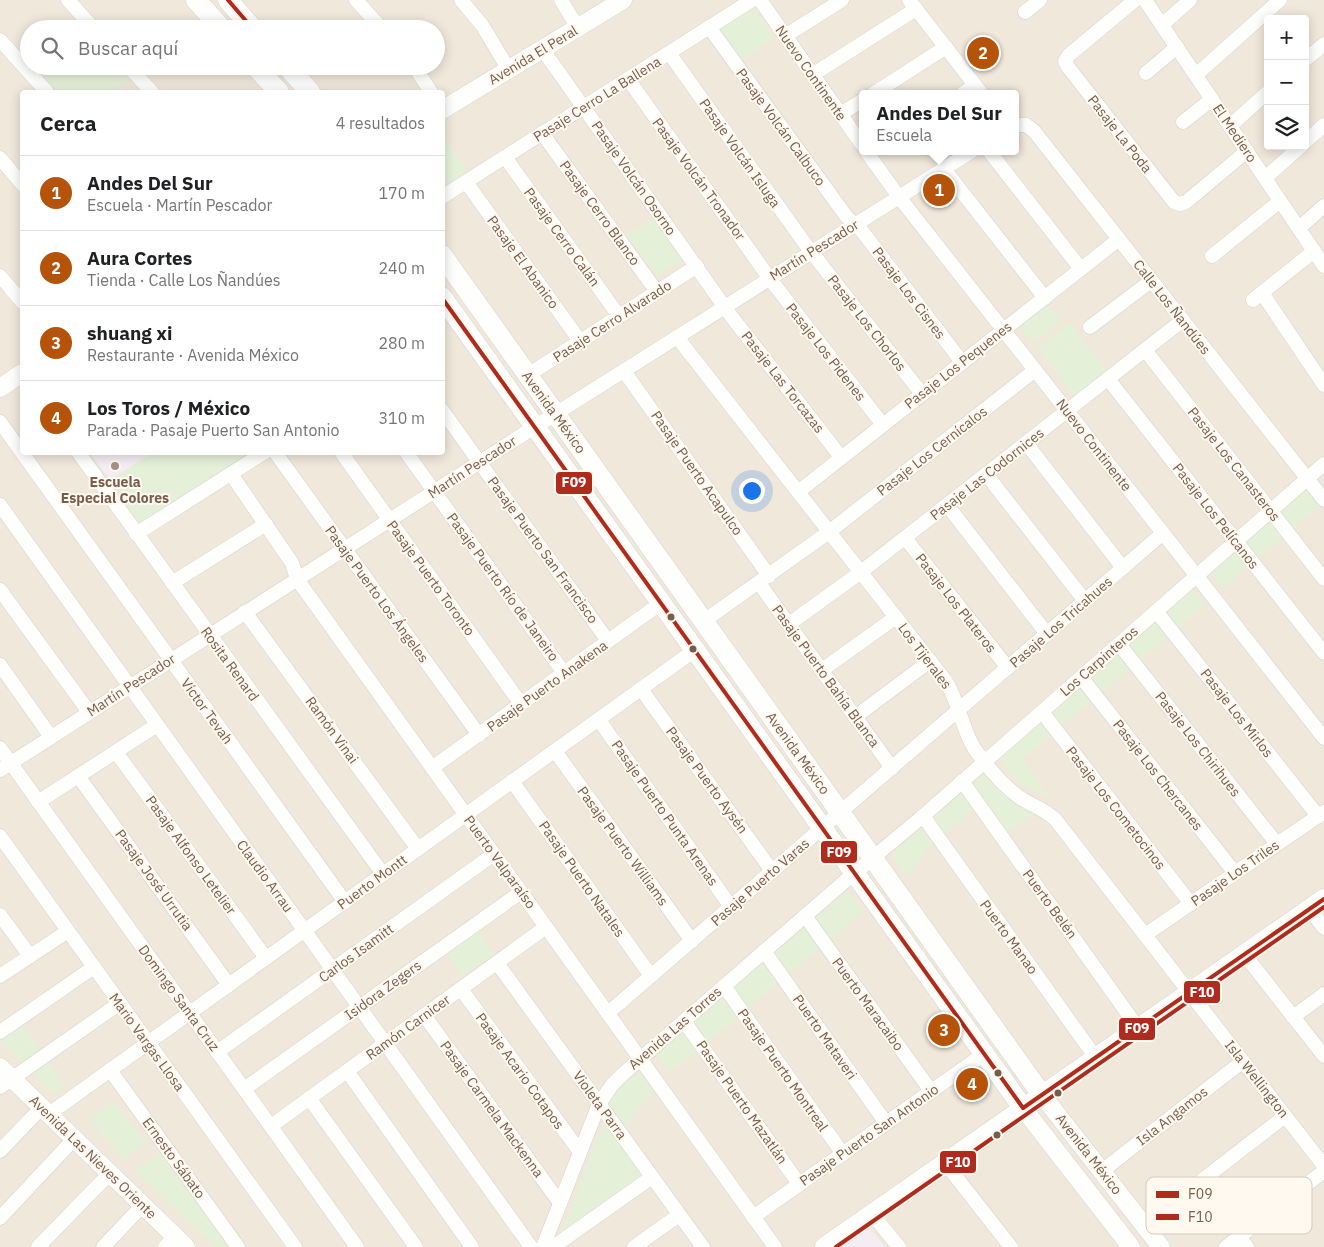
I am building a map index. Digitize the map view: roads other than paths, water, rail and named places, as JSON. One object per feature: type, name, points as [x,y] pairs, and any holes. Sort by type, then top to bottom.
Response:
[{"type":"main road","points":[[196,0],[214,20]]},
{"type":"main road","points":[[228,0],[245,20]]},
{"type":"main road","points":[[263,75],[277,90]]},
{"type":"main road","points":[[295,75],[308,90]]},
{"type":"main road","name":"Avenida México","points":[[445,259],[1042,1095]]},
{"type":"main road","name":"Avenida México","points":[[445,301],[1023,1108]]},
{"type":"main road","points":[[825,1247],[1317,904]]},
{"type":"street","points":[[68,0],[86,20]]},
{"type":"street","points":[[356,0],[374,20]]},
{"type":"street","points":[[461,0],[482,25],[509,70]]},
{"type":"street","points":[[561,0],[578,28]]},
{"type":"street","name":"Avenida El Peral","points":[[445,108],[623,0]]},
{"type":"street","name":"Pasaje Cerro La Ballena","points":[[445,195],[752,0]]},
{"type":"street","name":"Nuevo Continente","points":[[760,0],[859,139]]},
{"type":"street","points":[[785,36],[842,0]]},
{"type":"street","points":[[1025,12],[1040,0]]},
{"type":"street","name":"Pasaje La Poda","points":[[1135,0],[1069,55],[1065,61],[1068,67],[1171,200],[1180,204],[1186,202],[1247,151]]},
{"type":"street","name":"El Mediero","points":[[1146,0],[1324,266]]},
{"type":"street","points":[[1162,25],[1190,0]]},
{"type":"street","points":[[1196,75],[1280,0]]},
{"type":"street","points":[[812,75],[912,4],[979,89]]},
{"type":"street","name":"Pasaje Volcán Calbuco","points":[[709,27],[846,216],[855,225]]},
{"type":"street","points":[[0,40],[20,62]]},
{"type":"street","points":[[1309,57],[1324,44]]},
{"type":"street","points":[[879,90],[946,47]]},
{"type":"street","points":[[1146,73],[1177,48]]},
{"type":"street","name":"Pasaje Volcán Osorno","points":[[543,50],[726,306]]},
{"type":"street","name":"Pasaje Volcán Isluga","points":[[669,53],[812,252]]},
{"type":"street","points":[[32,75],[45,90]]},
{"type":"street","points":[[136,75],[150,90]]},
{"type":"street","points":[[420,75],[430,90]]},
{"type":"street","name":"Pasaje Volcán Tronador","points":[[628,79],[770,279]]},
{"type":"street","points":[[1230,126],[1264,96]]},
{"type":"street","points":[[1183,122],[1212,99]]},
{"type":"street","points":[[840,114],[859,102]]},
{"type":"street","name":"Calle Los Ñandúes","points":[[1019,125],[1026,125],[1034,131],[1324,500]]},
{"type":"street","points":[[1309,138],[1324,125]]},
{"type":"street","name":"Pasaje Cerro Blanco","points":[[542,134],[657,292]]},
{"type":"street","points":[[1265,178],[1296,150]]},
{"type":"street","name":"Nuevo Continente","points":[[871,155],[899,197],[1324,738]]},
{"type":"street","name":"Martín Pescador","points":[[5,766],[535,427],[966,155]]},
{"type":"street","points":[[992,155],[1081,269]]},
{"type":"street","name":"Pasaje Cerro Calán","points":[[505,157],[619,316]]},
{"type":"street","points":[[0,158],[20,182]]},
{"type":"street","points":[[944,169],[1044,298]]},
{"type":"street","name":"Pasaje El Abanico","points":[[466,182],[580,341]]},
{"type":"street","points":[[1212,256],[1280,201]]},
{"type":"street","points":[[1298,228],[1324,206]]},
{"type":"street","name":"Pasaje Los Cisnes","points":[[855,225],[962,362]]},
{"type":"street","name":"Pasaje Los Pequenes","points":[[798,492],[1119,239]]},
{"type":"street","points":[[1314,251],[1257,296],[1324,385]]},
{"type":"street","name":"Pasaje Los Chorlos","points":[[812,252],[922,394]]},
{"type":"street","name":"Pasaje Cerro Alvarado","points":[[528,375],[697,266]]},
{"type":"street","points":[[0,276],[20,300]]},
{"type":"street","name":"Pasaje Los Pidenes","points":[[770,279],[882,425]]},
{"type":"street","points":[[1090,327],[1151,281]]},
{"type":"street","name":"Pasaje Las Torcazas","points":[[726,306],[736,323],[841,457]]},
{"type":"street","name":"Pasaje Las Codornices","points":[[789,624],[905,538],[1182,320]]},
{"type":"street","name":"Los Tijerales","points":[[677,337],[950,687],[968,738],[985,761],[1010,790],[1041,808],[1055,819],[1189,992]]},
{"type":"street","name":"Pasaje Los Canasteros","points":[[1145,350],[1324,579]]},
{"type":"street","name":"Pasaje Los Cernícalos","points":[[829,532],[1035,370]]},
{"type":"street","name":"Pasaje Puerto Acapulco","points":[[624,371],[764,580]]},
{"type":"street","points":[[0,388],[20,375]]},
{"type":"street","name":"Pasaje Los Pelícanos","points":[[1108,379],[1324,653]]},
{"type":"street","name":"Pasaje Puerto San Francisco","points":[[445,414],[608,641]]},
{"type":"street","name":"Víctor Tevah","points":[[0,422],[20,450]]},
{"type":"street","points":[[1026,443],[1123,568]]},
{"type":"street","name":"Víctor Tevah","points":[[24,455],[345,902]]},
{"type":"street","name":"Rosita Renard","points":[[80,455],[383,874]]},
{"type":"street","points":[[136,534],[260,455]]},
{"type":"street","name":"Pasaje Puerto Los Ángeles","points":[[277,455],[478,735]]},
{"type":"street","name":"Pasaje Puerto Toronto","points":[[343,455],[521,704]]},
{"type":"street","name":"Pasaje Puerto Río de Janeiro","points":[[408,455],[564,673]]},
{"type":"street","name":"Los Carpinteros","points":[[873,858],[1324,464]]},
{"type":"street","name":"Puerto Valparaíso","points":[[231,474],[292,563],[297,579],[775,1247]]},
{"type":"street","points":[[986,474],[1085,601]]},
{"type":"street","name":"Claudio Arrau","points":[[0,505],[531,1247]]},
{"type":"street","points":[[947,505],[1047,634]]},
{"type":"street","points":[[172,583],[266,524]]},
{"type":"street","points":[[704,621],[829,532]]},
{"type":"street","name":"Pasaje Los Tricahues","points":[[958,711],[1163,533]]},
{"type":"street","name":"Pasaje Los Plateros","points":[[905,538],[1008,668]]},
{"type":"street","name":"Pasaje Puerto Bahía Blanca","points":[[764,580],[789,624],[892,768]]},
{"type":"street","points":[[0,590],[89,712]]},
{"type":"street","name":"Pasaje Puerto Anakena","points":[[432,768],[661,603]]},
{"type":"street","name":"Pasaje Los Mirlos","points":[[1156,611],[1321,814]]},
{"type":"street","name":"Ramón Vinai","points":[[245,612],[418,849]]},
{"type":"street","points":[[822,670],[896,617]]},
{"type":"street","name":"Pasaje Los Chirihues","points":[[1119,644],[1277,844]]},
{"type":"street","name":"Puerto Montt","points":[[0,1151],[45,1111],[110,1070],[695,650]]},
{"type":"street","points":[[855,717],[930,661]]},
{"type":"street","points":[[0,665],[51,737]]},
{"type":"street","name":"Pasaje Los Chercanes","points":[[1081,677],[1235,873]]},
{"type":"street","name":"Pasaje Puerto Aysén","points":[[641,689],[772,871]]},
{"type":"street","name":"Pasaje Puerto Varas","points":[[608,1013],[958,711]]},
{"type":"street","name":"Pasaje Los Cometocinos","points":[[1042,712],[1191,904]]},
{"type":"street","name":"Pasaje Puerto Punta Arenas","points":[[599,720],[730,907]]},
{"type":"street","points":[[38,802],[157,725]]},
{"type":"street","name":"Domingo Santa Cruz","points":[[0,748],[5,766],[38,802],[358,1247]]},
{"type":"street","name":"Pasaje Puerto Williams","points":[[554,751],[692,941]]},
{"type":"street","name":"Pasaje Alfonso Letelier","points":[[116,752],[266,958]]},
{"type":"street","name":"Pasaje José Urrutia","points":[[78,776],[229,984]]},
{"type":"street","name":"Puerto Belén","points":[[962,781],[1138,1028]]},
{"type":"street","name":"Pasaje Puerto Natales","points":[[512,782],[651,976]]},
{"type":"street","name":"Pasaje Los Triles","points":[[1145,935],[1321,814]]},
{"type":"street","name":"Puerto Manao","points":[[923,816],[1096,1058]]},
{"type":"street","name":"Mario Vargas Llosa","points":[[0,836],[295,1247]]},
{"type":"street","name":"Carlos Isamitt","points":[[217,1052],[494,854]]},
{"type":"street","name":"Avenida Las Torres","points":[[543,1247],[599,1104],[612,1085],[684,1020],[873,858]]},
{"type":"street","name":"Isidora Zegers","points":[[244,1089],[521,892]]},
{"type":"street","points":[[1317,904],[1324,928]]},
{"type":"street","points":[[0,915],[30,956]]},
{"type":"street","name":"Puerto Maracaibo","points":[[805,916],[931,1092]]},
{"type":"street","name":"Ramón Carnicer","points":[[270,1126],[546,927]]},
{"type":"street","points":[[0,976],[68,931]]},
{"type":"street","name":"Puerto Mataveri","points":[[764,951],[886,1123]]},
{"type":"street","points":[[1244,954],[1324,1056]]},
{"type":"street","name":"Violeta Parra","points":[[497,963],[703,1247]]},
{"type":"street","points":[[0,1032],[94,967]]},
{"type":"street","name":"Pasaje Puerto Montreal","points":[[724,986],[843,1154]]},
{"type":"street","name":"Pasaje Acario Cotapos","points":[[461,989],[580,1152]]},
{"type":"street","name":"Isla Wellington","points":[[1189,992],[1324,1166]]},
{"type":"street","points":[[1293,1017],[1324,994]]},
{"type":"street","points":[[4,1078],[120,1003]]},
{"type":"street","name":"Pasaje Carmela Mackenna","points":[[424,1016],[560,1203]]},
{"type":"street","name":"Pasaje Puerto Mazatlán","points":[[684,1020],[799,1184]]},
{"type":"street","name":"Pasaje Puerto San Antonio","points":[[753,1217],[984,1054]]},
{"type":"street","name":"Isla Angamos","points":[[1102,1171],[1243,1061]]},
{"type":"street","name":"Ernesto Sábato","points":[[110,1070],[238,1247]]},
{"type":"street","points":[[346,1071],[472,1247]]},
{"type":"street","name":"Avenida Las Nieves Oriente","points":[[4,1078],[45,1111],[110,1173],[143,1205],[176,1243]]},
{"type":"street","name":"Avenida México","points":[[1042,1095],[1146,1228]]},
{"type":"street","points":[[309,1098],[416,1247]]},
{"type":"street","name":"Avenida México","points":[[1023,1108],[1131,1247]]},
{"type":"street","points":[[1206,1177],[1285,1116]]},
{"type":"street","points":[[0,1218],[74,1139]]},
{"type":"street","points":[[945,1163],[1011,1247]]},
{"type":"street","points":[[1312,1182],[1324,1171]]},
{"type":"street","points":[[38,1247],[110,1173]]},
{"type":"street","points":[[553,1247],[652,1177]]},
{"type":"street","points":[[103,1247],[143,1205]]},
{"type":"street","points":[[872,1214],[899,1247]]},
{"type":"street","points":[[634,1247],[679,1215]]},
{"type":"street","name":"Avenida México","points":[[1151,1234],[1161,1247]]},
{"type":"street","points":[[1226,1247],[1243,1242]]},
{"type":"place","name":"Aura Cortes","points":[[983,53]]},
{"type":"place","name":"Andes Del Sur","points":[[939,190]]},
{"type":"place","name":"Escuela Especial Colores","points":[[115,466]]},
{"type":"place","name":"shuang xi","points":[[944,1030]]},
{"type":"place","name":"Los Toros / México","points":[[972,1084]]}]
